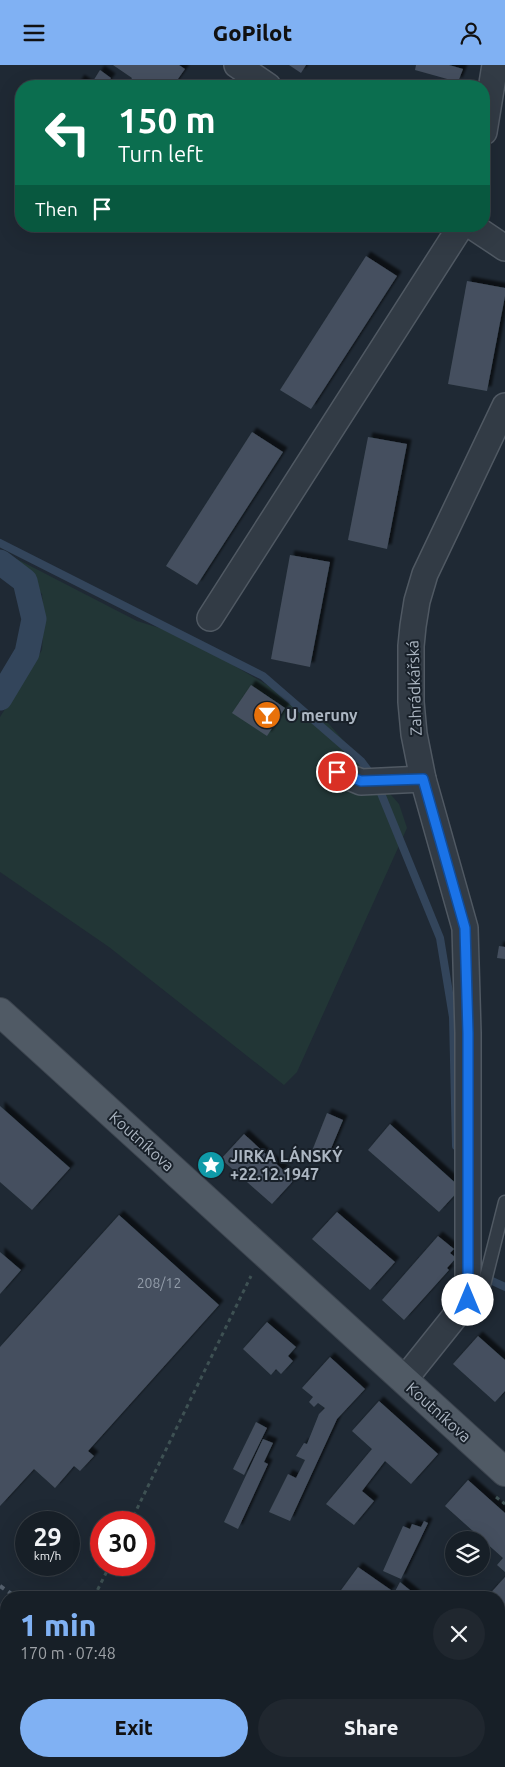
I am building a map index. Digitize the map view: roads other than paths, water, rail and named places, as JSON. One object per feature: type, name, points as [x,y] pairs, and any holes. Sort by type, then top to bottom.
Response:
[{"type":"main road","name":"Koutníkova","points":[[0,1012],[505,1472]]},
{"type":"street","points":[[237,65],[259,80]]},
{"type":"street","points":[[490,95],[495,65]]},
{"type":"street","points":[[210,618],[457,232]]},
{"type":"street","points":[[481,232],[505,248]]},
{"type":"street","name":"Zahrádkářská","points":[[468,1300],[468,1033],[465,928],[423,779],[414,734],[411,702],[411,646],[417,601],[425,574],[505,406]]},
{"type":"street","points":[[337,772],[361,781],[423,779]]},
{"type":"street","points":[[404,1381],[468,1300]]},
{"type":"lane","points":[[468,1300],[482,1293],[505,1202]]},
{"type":"waterway","points":[[0,543],[263,676],[361,761],[367,769]]},
{"type":"waterway","points":[[0,562],[25,581],[34,619],[27,653],[0,698]]},
{"type":"waterway","points":[[378,786],[440,938],[453,1017],[456,1146]]},
{"type":"waterway","points":[[490,1280],[505,1287]]},
{"type":"railway","points":[[0,1586],[7,1591]]},
{"type":"place","name":"U meruny","points":[[267,715]]},
{"type":"place","name":"JIRKA LÁNSKÝ +22.12.1947","points":[[211,1165]]}]
